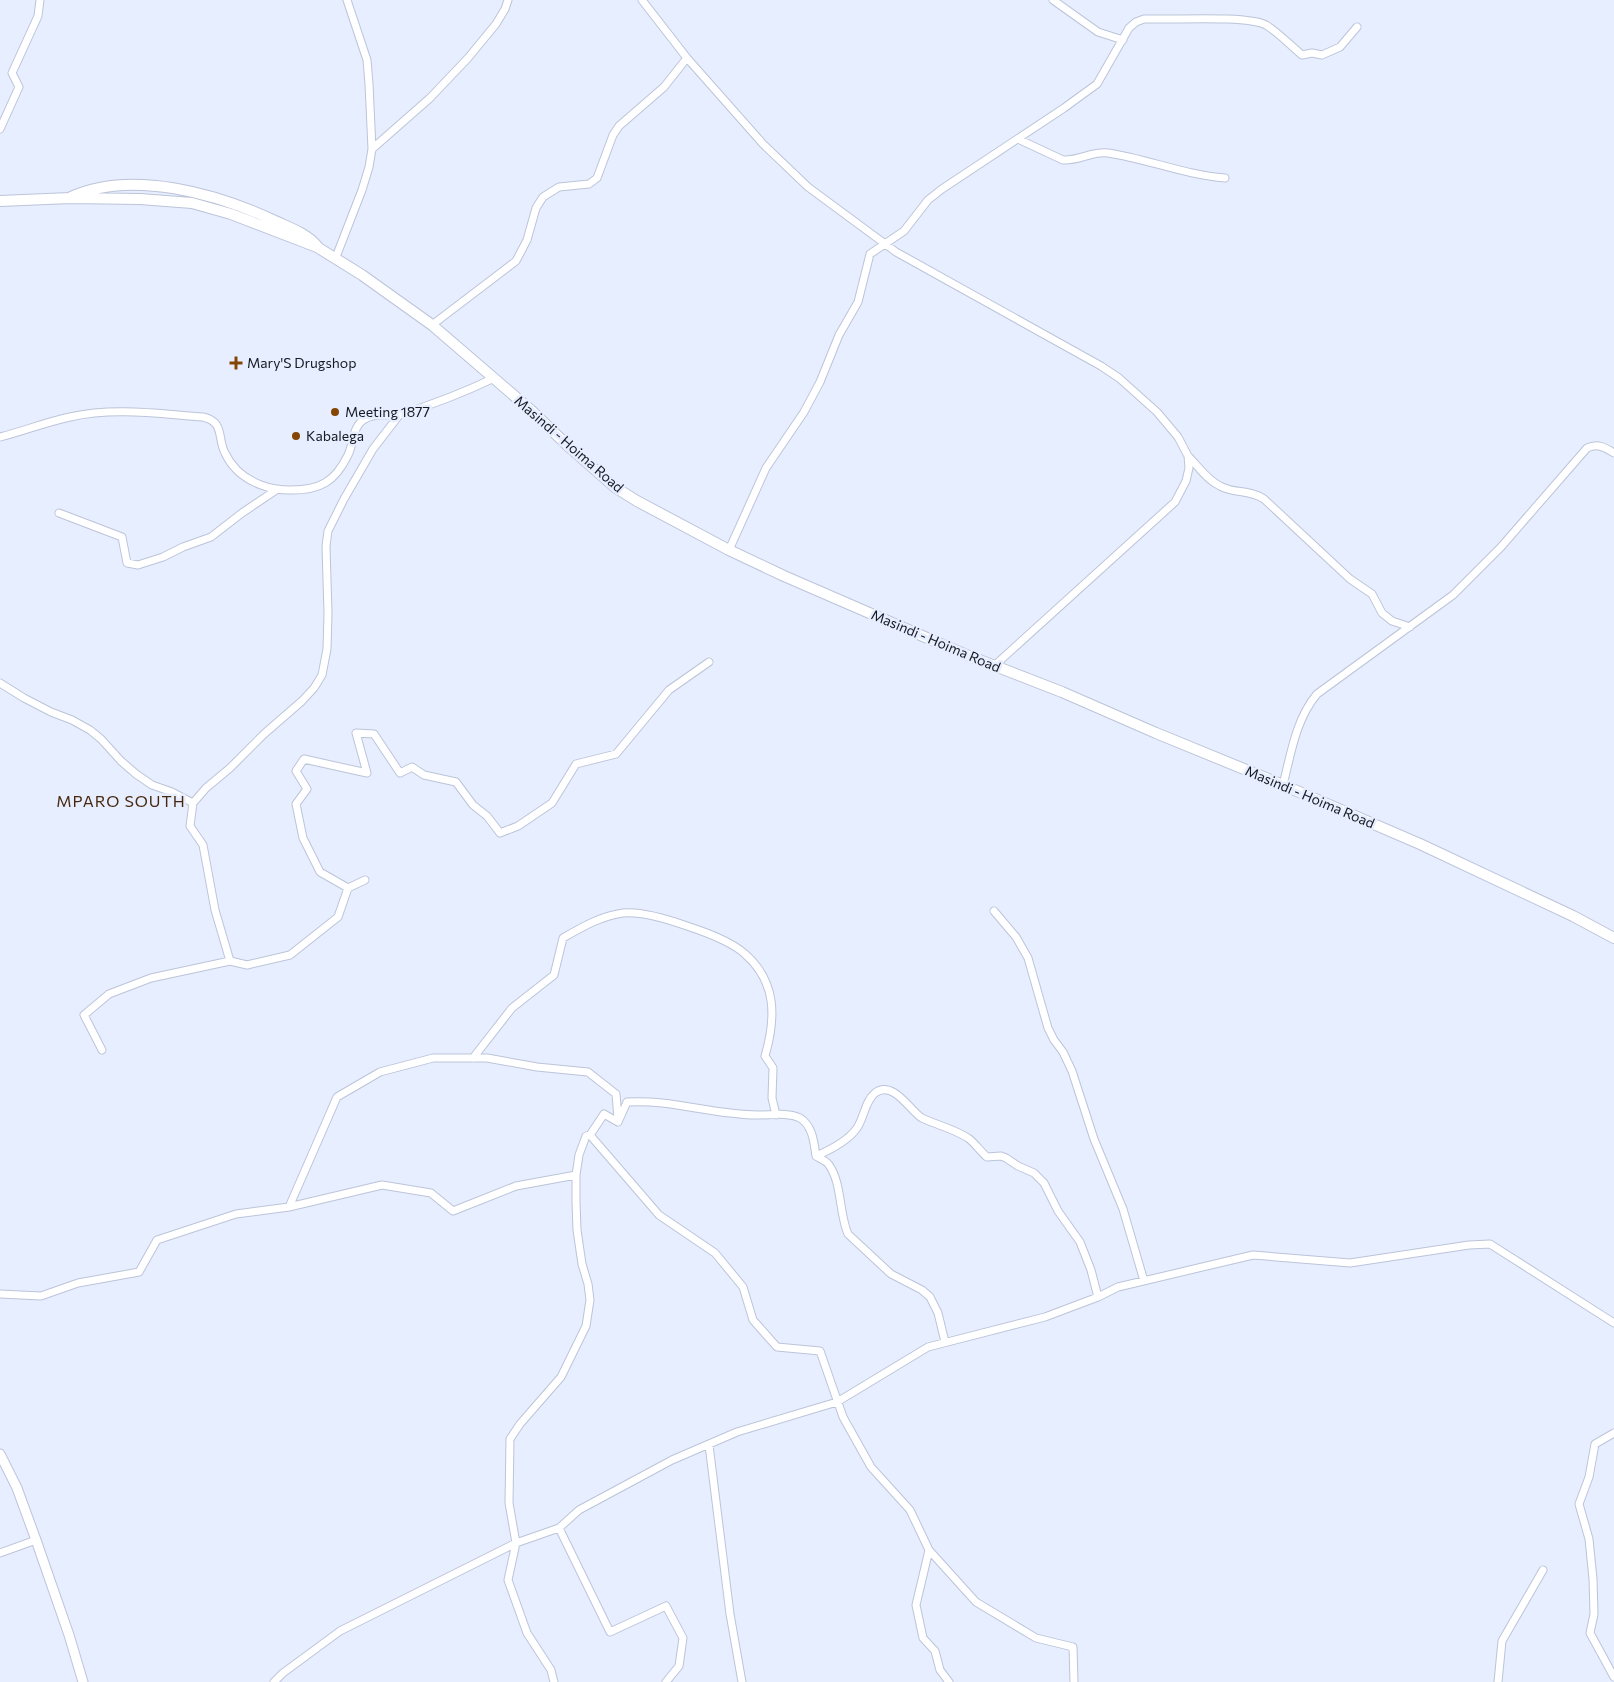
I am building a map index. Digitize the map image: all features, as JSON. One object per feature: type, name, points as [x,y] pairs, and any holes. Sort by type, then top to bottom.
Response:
[{"type":"main road","name":"Masindi - Hoima Road","points":[[0,201],[70,198],[192,203],[232,214],[317,247],[336,257],[432,325],[494,378],[599,474],[616,488],[637,501],[729,550],[815,590],[964,654],[1062,692],[1420,844],[1573,916],[1614,938]]},
{"type":"street","points":[[0,129],[19,88],[12,73],[38,16],[40,0]]},
{"type":"street","points":[[336,257],[362,190],[372,149],[370,84],[366,60],[362,41],[347,0]]},
{"type":"street","points":[[372,149],[430,98],[468,58],[496,24],[508,0]]},
{"type":"street","points":[[642,0],[687,58],[763,144],[808,187],[896,252],[1101,366],[1119,378],[1157,412],[1178,437],[1188,456],[1206,476],[1220,487],[1256,494],[1264,499],[1350,580],[1372,594],[1380,609],[1388,617],[1410,627]]},
{"type":"street","points":[[1053,0],[1098,32],[1123,40]]},
{"type":"street","points":[[729,550],[766,468],[804,412],[820,382],[840,335],[858,302],[870,254],[904,232],[928,200],[942,189],[1097,84],[1128,28],[1144,19],[1241,20],[1266,25],[1302,55],[1312,53],[1322,55],[1340,47],[1356,27]]},
{"type":"street","points":[[432,325],[516,261],[527,240],[536,208],[543,197],[559,187],[589,184],[597,178],[608,145],[616,130],[664,87],[687,58]]},
{"type":"street","points":[[1018,139],[1063,160],[1072,160],[1088,154],[1106,153],[1129,157],[1190,174],[1225,178]]},
{"type":"street","points":[[0,437],[72,416],[124,411],[210,419],[218,426],[224,452],[235,468],[246,478],[276,490],[302,490],[325,484],[335,476],[348,455],[357,424],[371,416],[400,414],[474,388],[494,378]]},
{"type":"street","points":[[230,961],[214,910],[203,846],[190,826],[193,803],[206,788],[302,701],[314,688],[322,675],[327,649],[326,546],[328,531],[373,449],[400,414]]},
{"type":"street","points":[[1282,785],[1301,719],[1307,706],[1317,694],[1453,595],[1488,562],[1587,448],[1594,445],[1602,446],[1614,453]]},
{"type":"street","points":[[994,666],[1168,509],[1180,494],[1186,481],[1189,468],[1188,456]]},
{"type":"street","points":[[60,513],[122,537],[127,562],[138,564],[164,557],[183,547],[212,537],[242,513],[276,490]]},
{"type":"street","points":[[348,888],[320,872],[303,838],[296,804],[307,789],[296,771],[304,759],[367,773],[356,733],[374,734],[400,773],[412,767],[424,775],[456,782],[473,805],[487,816],[500,833],[518,826],[552,803],[576,764],[616,754],[669,690],[709,662]]},
{"type":"street","points":[[0,683],[44,709],[72,720],[90,730],[136,774],[152,785],[172,792],[193,803]]},
{"type":"street","points":[[102,1050],[84,1015],[109,994],[151,978],[230,961],[247,965],[290,955],[338,917],[348,888],[365,880]]},
{"type":"street","points":[[994,911],[1016,937],[1028,958],[1048,1028],[1072,1071],[1094,1138],[1124,1209],[1144,1281]]},
{"type":"street","points":[[472,1058],[512,1008],[554,975],[563,938],[590,922],[624,913],[663,918],[713,935],[737,948],[744,953],[764,976],[772,1010],[771,1032],[765,1056],[774,1068],[772,1098],[776,1115]]},
{"type":"street","points":[[289,1207],[337,1098],[380,1072],[433,1058],[487,1058],[537,1067],[588,1072],[616,1094],[618,1122]]},
{"type":"street","points":[[816,1156],[832,1149],[857,1128],[875,1093],[883,1090],[896,1094],[904,1099],[920,1117],[967,1138],[987,1157],[1001,1156],[1006,1158],[1044,1183],[1058,1212],[1080,1242],[1091,1270],[1098,1297]]},
{"type":"street","points":[[618,1122],[627,1102],[648,1100],[738,1115],[790,1115],[806,1122],[812,1134],[816,1156],[829,1164],[836,1181],[845,1228],[848,1234],[891,1274],[922,1290],[930,1297],[938,1313],[944,1342]]},
{"type":"street","points":[[554,1682],[551,1670],[527,1633],[508,1580],[516,1543],[509,1503],[510,1439],[520,1424],[561,1377],[586,1326],[590,1300],[576,1230],[576,1175],[586,1136],[590,1135],[604,1114],[618,1122]]},
{"type":"street","points":[[590,1135],[659,1215],[715,1254],[743,1287],[753,1320],[776,1347],[820,1351],[843,1417],[871,1467],[910,1510],[929,1550],[976,1602],[1036,1638],[1073,1647],[1074,1682]]},
{"type":"street","points":[[0,1294],[41,1296],[78,1283],[139,1272],[157,1240],[236,1214],[289,1207],[382,1185],[431,1193],[453,1211],[516,1186],[576,1175]]},
{"type":"street","points":[[274,1682],[283,1673],[340,1631],[516,1543],[559,1528],[579,1510],[672,1460],[737,1432],[837,1402],[928,1347],[1045,1317],[1118,1288],[1144,1281],[1254,1255],[1350,1263],[1469,1245],[1490,1244],[1614,1323]]},
{"type":"street","points":[[1614,1433],[1595,1444],[1589,1477],[1579,1504],[1589,1539],[1593,1579],[1594,1614],[1590,1632],[1614,1676]]},
{"type":"street","points":[[709,1445],[730,1614],[742,1682]]},
{"type":"street","points":[[0,1454],[17,1488],[36,1540],[83,1682]]},
{"type":"street","points":[[559,1528],[610,1632],[666,1606],[683,1638],[679,1666],[666,1682]]},
{"type":"street","points":[[0,1553],[36,1540]]},
{"type":"street","points":[[929,1550],[916,1605],[923,1638],[936,1651],[940,1670],[949,1682]]},
{"type":"street","points":[[1498,1682],[1502,1641],[1543,1570]]},
{"type":"place","name":"Mary'S Drugshop","points":[[236,363]]},
{"type":"place","name":"Meeting 1877","points":[[335,412]]},
{"type":"place","name":"Kabalega","points":[[296,436]]},
{"type":"district","name":"MPARO SOUTH","points":[[121,801]]}]
